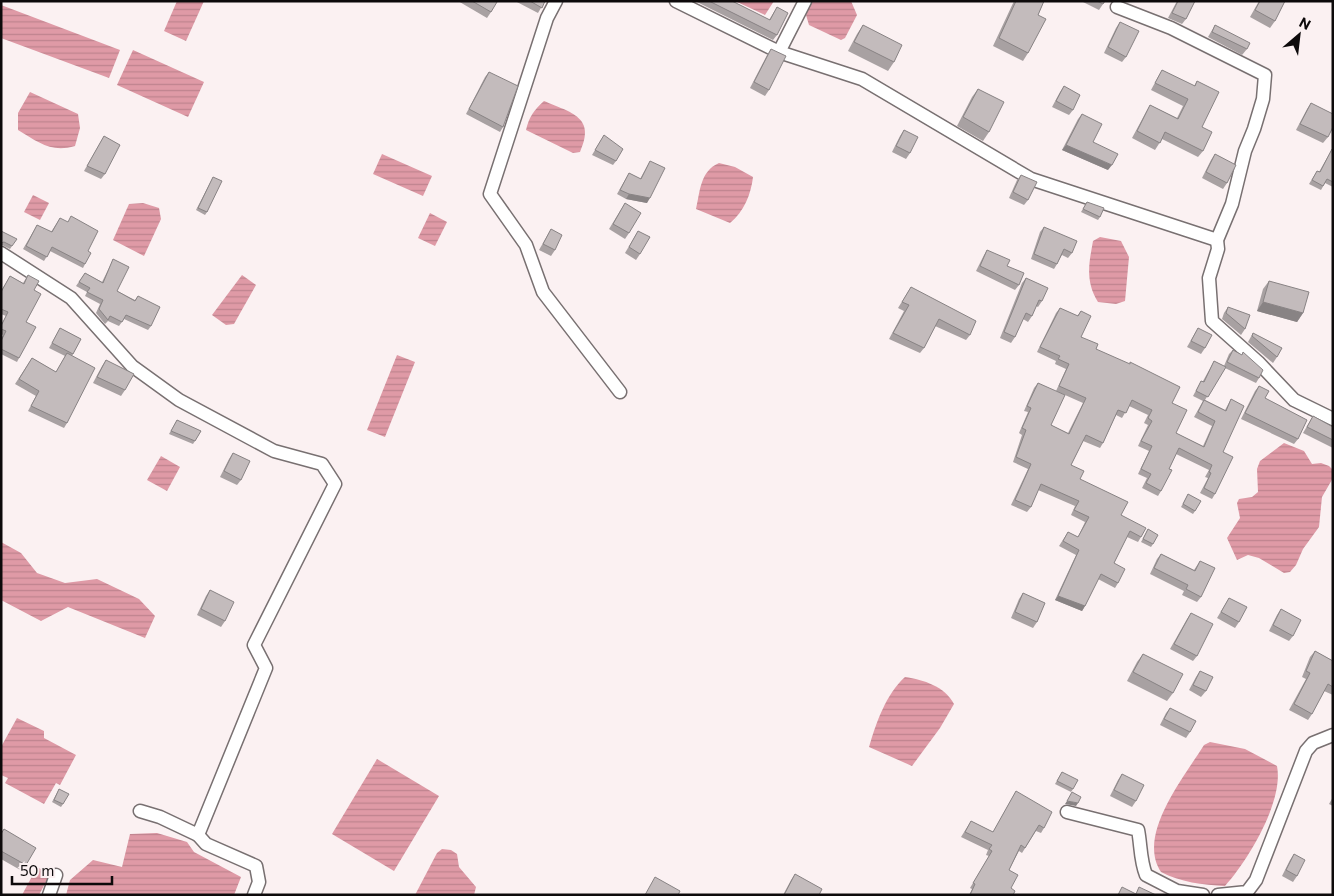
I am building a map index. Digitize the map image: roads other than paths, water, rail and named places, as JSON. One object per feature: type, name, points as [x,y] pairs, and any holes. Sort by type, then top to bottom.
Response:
[{"type":"street","points":[[556,1],[547,18],[490,194],[526,245],[543,292],[620,392]]},
{"type":"street","points":[[676,1],[779,52],[862,79],[1031,179],[1217,240]]},
{"type":"street","points":[[779,52],[805,1]]},
{"type":"street","points":[[1117,7],[1171,28],[1266,75],[1263,99],[1257,122],[1245,151],[1232,204],[1217,240],[1218,249],[1209,278],[1212,321],[1258,362],[1294,400],[1333,419]]},
{"type":"street","points":[[1,253],[71,298],[132,366],[179,400],[274,451],[322,464],[335,484],[254,645],[266,668],[198,834]]},
{"type":"street","points":[[1218,895],[1247,892],[1256,880],[1306,751],[1313,743],[1333,735]]},
{"type":"street","points":[[140,811],[160,817],[198,834],[206,844],[256,866],[259,882],[254,895]]},
{"type":"street","points":[[1067,812],[1138,830],[1142,846],[1142,864],[1146,875],[1177,890],[1203,895]]},
{"type":"street","points":[[49,895],[56,875]]}]
